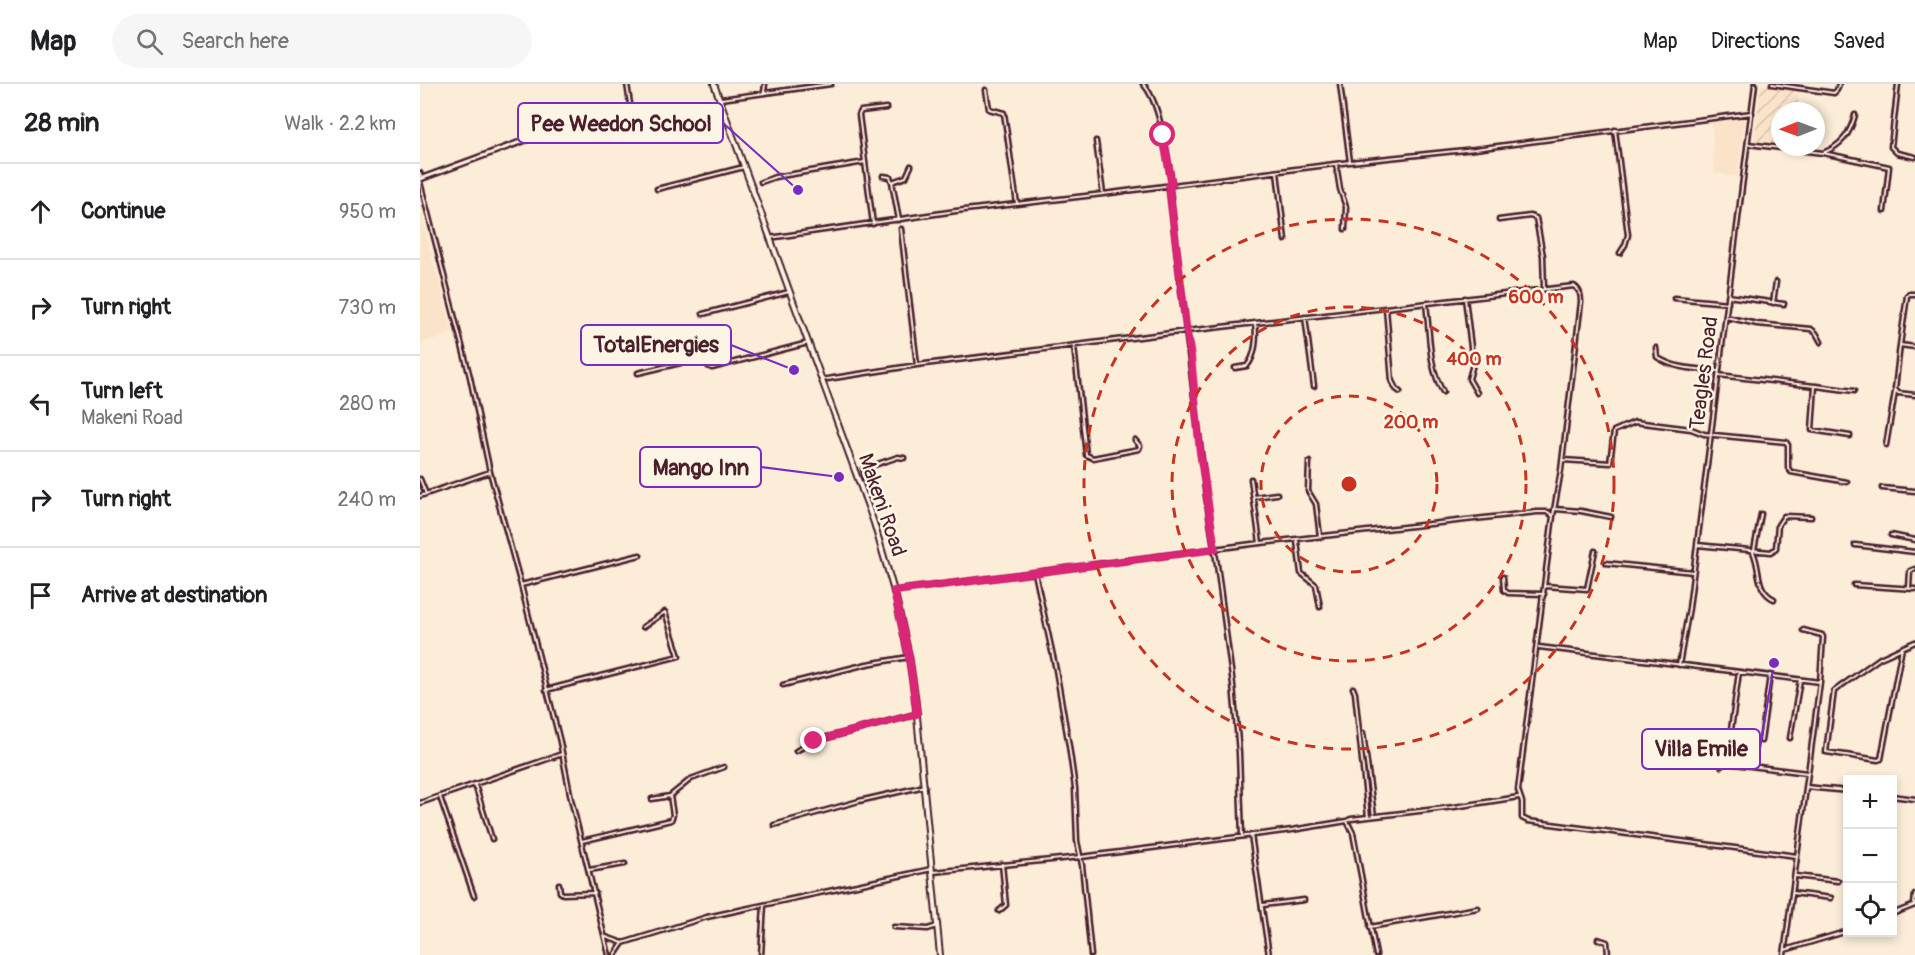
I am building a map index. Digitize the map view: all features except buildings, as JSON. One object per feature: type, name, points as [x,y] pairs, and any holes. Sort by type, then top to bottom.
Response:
[{"type":"main road","name":"Makeni Road","points":[[714,84],[864,497],[894,591],[909,657],[917,714],[940,955]]},
{"type":"street","points":[[627,84],[632,117]]},
{"type":"street","points":[[764,92],[765,84]]},
{"type":"street","points":[[719,99],[831,84]]},
{"type":"street","points":[[1143,84],[1149,92],[1162,128],[1171,185],[1203,474],[1233,685],[1239,753],[1242,836]]},
{"type":"street","points":[[1340,84],[1350,162]]},
{"type":"street","name":"Teagles Road","points":[[1679,664],[1686,633],[1755,84]]},
{"type":"street","points":[[1772,84],[1834,93],[1838,90],[1839,84]]},
{"type":"street","points":[[1898,84],[1891,147],[1897,153],[1915,157]]},
{"type":"street","points":[[986,90],[989,109],[1004,113],[1017,204]]},
{"type":"street","points":[[421,180],[564,126],[722,107]]},
{"type":"street","points":[[873,224],[860,113],[886,108]]},
{"type":"street","points":[[702,110],[703,122],[725,117]]},
{"type":"street","points":[[769,238],[1017,204],[1350,162],[1476,149],[1752,113]]},
{"type":"street","points":[[1825,152],[1833,149],[1848,135],[1854,115]]},
{"type":"street","points":[[1615,130],[1628,235],[1620,253]]},
{"type":"street","points":[[1096,141],[1103,194]]},
{"type":"street","points":[[1748,144],[1771,147]]},
{"type":"street","points":[[1825,153],[1889,167],[1884,211]]},
{"type":"street","points":[[761,182],[775,177],[865,162]]},
{"type":"street","points":[[1336,164],[1346,207],[1345,229]]},
{"type":"street","points":[[892,182],[906,177],[911,166]]},
{"type":"street","points":[[657,189],[744,167]]},
{"type":"street","points":[[1276,172],[1285,240]]},
{"type":"street","points":[[420,173],[470,377],[490,472],[521,585],[609,955]]},
{"type":"street","points":[[883,176],[890,177],[892,182],[900,220]]},
{"type":"street","points":[[1500,220],[1530,216],[1536,218],[1543,256],[1544,288]]},
{"type":"street","points":[[901,229],[917,365]]},
{"type":"street","points":[[1773,303],[1776,282]]},
{"type":"street","points":[[821,380],[917,365],[1187,331],[1574,286],[1578,288],[1580,294],[1563,460],[1553,516],[1518,790],[1522,802],[1522,818],[1528,821],[1797,856]]},
{"type":"street","points":[[703,314],[789,292]]},
{"type":"street","points":[[1886,445],[1896,391],[1907,296],[1915,294]]},
{"type":"street","points":[[1728,296],[1784,304]]},
{"type":"street","points":[[1464,298],[1473,364],[1469,379],[1477,393]]},
{"type":"street","points":[[1674,298],[1728,303]]},
{"type":"street","points":[[1426,303],[1432,354],[1437,380],[1443,392]]},
{"type":"street","points":[[1386,308],[1392,381],[1400,392]]},
{"type":"street","points":[[1305,317],[1314,386]]},
{"type":"street","points":[[1726,318],[1811,330],[1816,333],[1821,342]]},
{"type":"street","points":[[1235,369],[1247,366],[1252,360],[1256,340],[1255,323]]},
{"type":"street","points":[[634,347],[696,331],[701,336],[708,366],[712,368],[808,343]]},
{"type":"street","points":[[1900,345],[1915,347]]},
{"type":"street","points":[[1074,346],[1086,455],[1093,458],[1139,449],[1140,446],[1135,440]]},
{"type":"street","points":[[1656,348],[1657,357],[1662,360],[1692,368],[1854,391]]},
{"type":"street","points":[[638,373],[706,357]]},
{"type":"street","points":[[1816,386],[1812,430],[1850,436]]},
{"type":"street","points":[[1896,391],[1915,395]]},
{"type":"street","points":[[1563,460],[1610,463],[1614,431],[1635,422],[1691,429],[1704,434],[1786,442],[1788,468],[1791,472],[1847,482]]},
{"type":"street","points":[[864,497],[870,495],[863,469],[898,457],[903,458]]},
{"type":"street","points":[[1309,462],[1308,491],[1316,504],[1320,537]]},
{"type":"street","points":[[420,496],[490,472]]},
{"type":"street","points":[[420,479],[426,494]]},
{"type":"street","points":[[1251,479],[1260,543]]},
{"type":"street","points":[[1882,488],[1915,491]]},
{"type":"street","points":[[1254,497],[1277,494]]},
{"type":"street","points":[[1555,509],[1611,517]]},
{"type":"street","points":[[894,591],[1260,543],[1537,512],[1548,512],[1553,516]]},
{"type":"street","points":[[1761,514],[1753,551],[1764,594],[1774,599]]},
{"type":"street","points":[[1697,545],[1774,552],[1778,525],[1784,516],[1811,517]]},
{"type":"street","points":[[1891,536],[1915,540]]},
{"type":"street","points":[[1296,540],[1301,573],[1316,585],[1320,607]]},
{"type":"street","points":[[1855,545],[1915,552]]},
{"type":"street","points":[[1545,586],[1587,589],[1595,550]]},
{"type":"street","points":[[521,585],[640,555]]},
{"type":"street","points":[[1606,562],[1693,572]]},
{"type":"street","points":[[1909,588],[1910,571],[1915,569]]},
{"type":"street","points":[[1035,572],[1055,662],[1069,746],[1075,788],[1077,841],[1081,856],[1091,955]]},
{"type":"street","points":[[1503,577],[1504,590],[1508,593],[1544,594]]},
{"type":"street","points":[[1854,585],[1915,589]]},
{"type":"street","points":[[546,690],[679,656],[665,612],[661,612],[643,627]]},
{"type":"street","points":[[1784,955],[1820,682],[1823,637],[1803,630]]},
{"type":"street","points":[[1902,648],[1881,759],[1826,752],[1834,691],[1875,662],[1902,648],[1915,642]]},
{"type":"street","points":[[1538,647],[1820,682]]},
{"type":"street","points":[[783,685],[867,664],[909,657]]},
{"type":"street","points":[[1729,744],[1739,672]]},
{"type":"street","points":[[1761,741],[1770,675]]},
{"type":"street","points":[[1790,738],[1800,680]]},
{"type":"street","points":[[1353,688],[1368,817]]},
{"type":"street","points":[[796,752],[814,741],[917,714]]},
{"type":"street","points":[[1363,733],[1374,816]]},
{"type":"street","points":[[420,803],[562,754]]},
{"type":"street","points":[[1721,765],[1726,763],[1808,773]]},
{"type":"street","points":[[652,799],[670,796],[691,779],[724,767]]},
{"type":"street","points":[[474,784],[492,839]]},
{"type":"street","points":[[774,825],[878,796],[925,786]]},
{"type":"street","points":[[1806,787],[1843,791]]},
{"type":"street","points":[[439,796],[474,896]]},
{"type":"street","points":[[581,841],[671,820],[673,815],[670,796]]},
{"type":"street","points":[[606,937],[623,943],[707,917],[933,870],[1081,856],[1251,835],[1519,797]]},
{"type":"street","points":[[1897,797],[1915,799]]},
{"type":"street","points":[[1347,821],[1353,834],[1376,955]]},
{"type":"street","points":[[1251,835],[1269,955]]},
{"type":"street","points":[[590,870],[625,864]]},
{"type":"street","points":[[999,911],[1006,906],[1002,864]]},
{"type":"street","points":[[1794,876],[1838,881]]},
{"type":"street","points":[[559,884],[560,892],[563,894],[595,892]]},
{"type":"street","points":[[1792,893],[1831,898]]},
{"type":"street","points":[[1897,912],[1914,906],[1915,895]]},
{"type":"street","points":[[1263,905],[1304,900]]},
{"type":"street","points":[[761,955],[764,905]]},
{"type":"street","points":[[1370,927],[1478,908]]},
{"type":"street","points":[[894,927],[928,929],[937,927]]},
{"type":"street","points":[[1785,950],[1843,933]]},
{"type":"street","points":[[1598,939],[1607,942],[1608,955]]},
{"type":"street","points":[[615,955],[623,943]]},
{"type":"shaded area","points":[[1761,84],[1799,91],[1798,102],[1771,102],[1771,145],[1754,142]]},
{"type":"shaded area","points":[[1745,118],[1737,177],[1714,173],[1712,122]]},
{"type":"shaded area","points":[[420,212],[453,333],[420,344]]},
{"type":"place","name":"Pee Weedon School","points":[[798,190]]},
{"type":"place","name":"TotalEnergies","points":[[794,370]]},
{"type":"place","name":"Mango Inn","points":[[839,477]]},
{"type":"place","name":"Villa Emile","points":[[1774,663]]},
{"type":"route","points":[[814,741],[917,714],[909,657],[894,591],[1215,549],[1200,452],[1191,357],[1169,186],[1172,185],[1163,135]]}]
